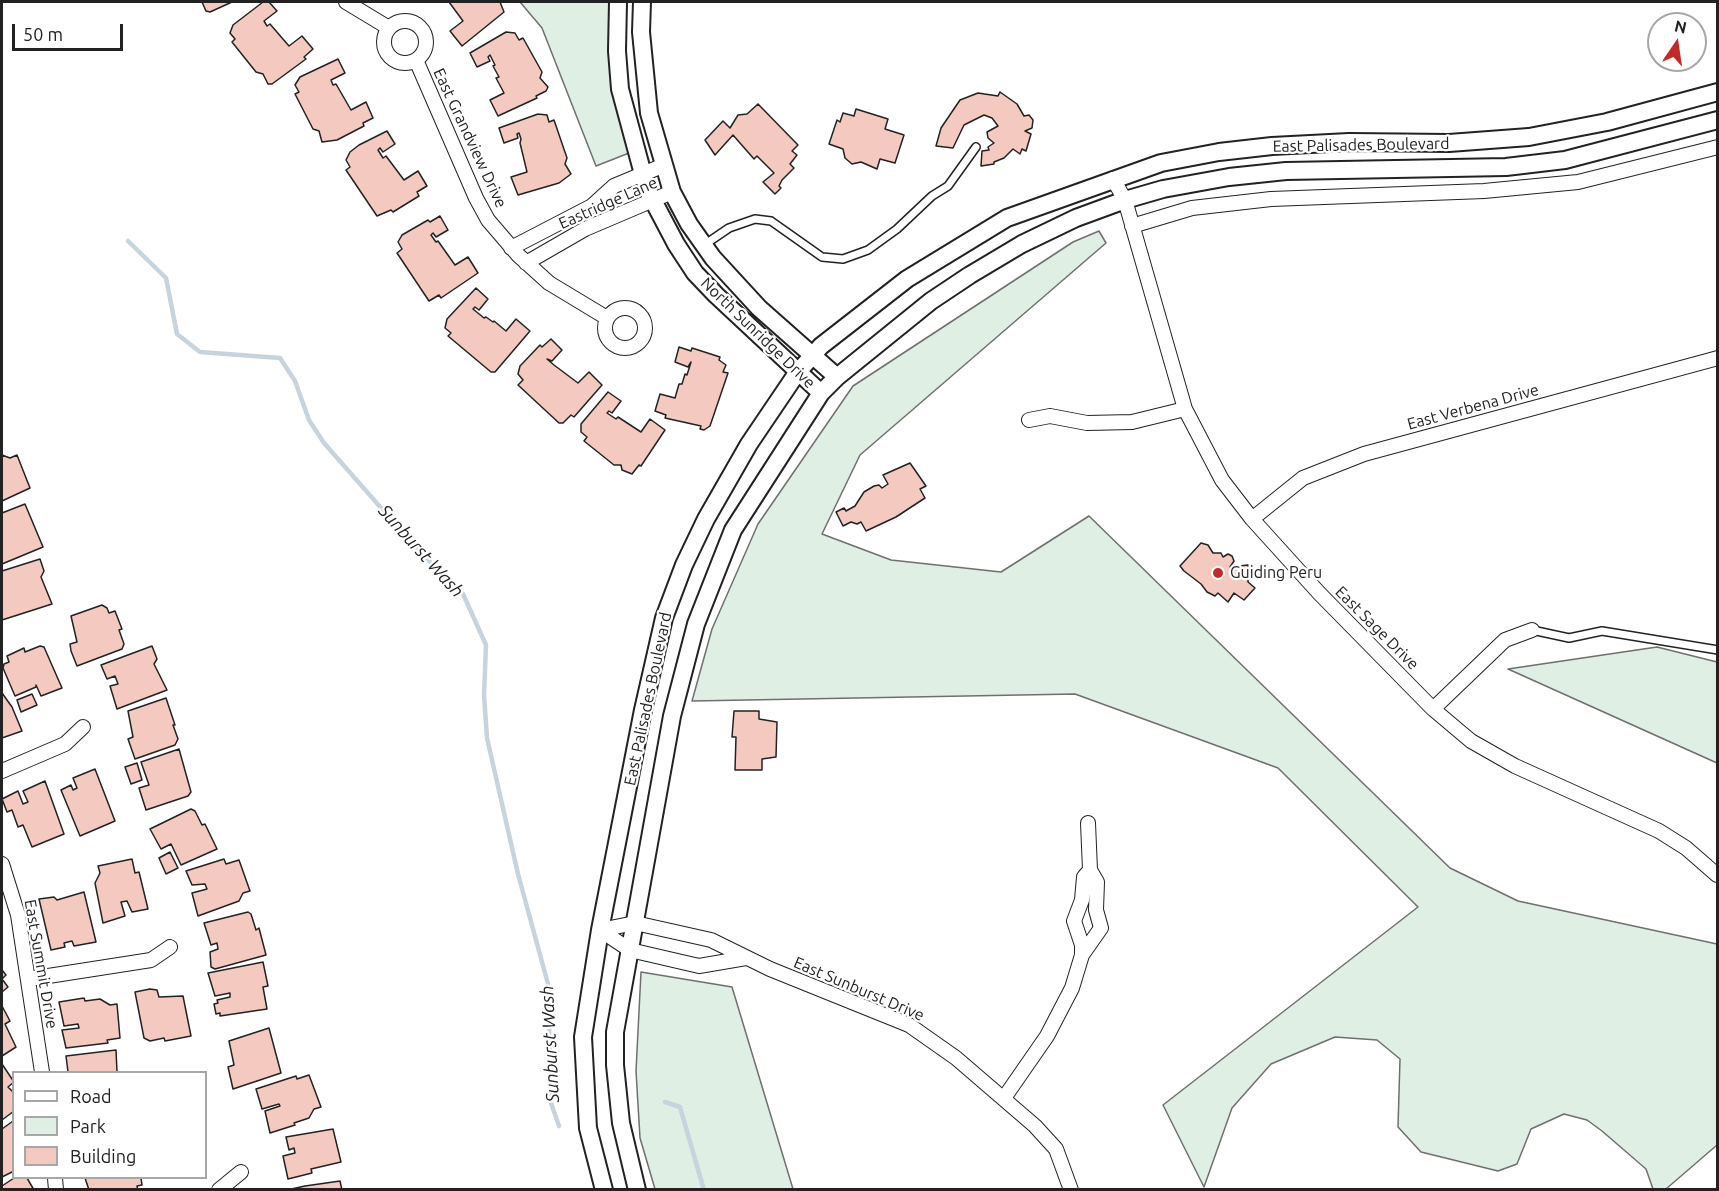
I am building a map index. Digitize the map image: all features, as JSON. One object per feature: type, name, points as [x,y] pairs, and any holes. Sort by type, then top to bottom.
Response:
[{"type":"street","points":[[346,2],[389,28]]},
{"type":"street","name":"North Sunridge Drive","points":[[618,2],[616,51],[620,88],[643,174],[653,201],[695,273],[797,373],[821,393]]},
{"type":"street","name":"North Sunridge Drive","points":[[642,2],[643,65],[649,113],[672,192],[689,224],[704,245],[759,308],[837,377]]},
{"type":"street","points":[[409,21],[421,28],[426,42],[422,55],[416,60],[397,61],[387,53],[384,40],[389,28],[409,21]]},
{"type":"street","name":"East Grandview Drive","points":[[416,60],[476,198],[488,220],[511,248],[549,283],[607,318]]},
{"type":"street","name":"East Palisades Boulevard","points":[[604,1190],[588,1128],[583,1037],[600,930],[643,710],[664,618],[706,519],[749,444],[797,373],[821,346],[907,279],[1007,218],[1113,178],[1161,163],[1261,147],[1348,142],[1449,143],[1529,137],[1607,122],[1718,92]]},
{"type":"street","name":"East Palisades Boulevard","points":[[637,1190],[621,1123],[615,1065],[615,1032],[672,717],[696,624],[733,531],[821,393],[837,377],[931,301],[970,275],[1022,244],[1076,218],[1125,200],[1218,179],[1286,171],[1506,167],[1565,160],[1718,120]]},
{"type":"street","points":[[1132,226],[1192,208],[1271,199],[1485,192],[1578,182],[1718,147]]},
{"type":"street","name":"Eastridge Lane","points":[[511,248],[592,206],[614,186],[663,166]]},
{"type":"street","name":"East Sage Drive","points":[[1113,178],[1125,200],[1185,409],[1222,480],[1252,519],[1318,593],[1433,709],[1471,741],[1515,766],[1659,831],[1686,848],[1717,875]]},
{"type":"street","name":"Eastridge Lane","points":[[526,263],[585,229],[631,207],[653,201],[672,192]]},
{"type":"street","name":"East Verbena Drive","points":[[1252,519],[1303,478],[1364,454],[1718,358]]},
{"type":"street","points":[[1029,420],[1050,416],[1087,423],[1132,422],[1185,409]]},
{"type":"street","points":[[1433,709],[1505,640],[1532,630]]},
{"type":"street","points":[[2,771],[66,744],[83,727]]},
{"type":"street","points":[[1082,955],[1101,928],[1096,910],[1097,882],[1090,870],[1088,823]]},
{"type":"street","name":"East Summit Drive","points":[[2,864],[18,915],[42,1071]]},
{"type":"street","points":[[1004,1098],[1047,1036],[1072,988],[1082,955],[1082,945],[1074,921],[1082,900],[1084,878],[1090,870]]},
{"type":"street","name":"East Sunburst Drive","points":[[600,930],[635,923],[711,940],[746,958],[909,1025],[956,1058],[1004,1098],[1056,1149],[1071,1190]]},
{"type":"street","points":[[600,930],[630,950],[699,966],[746,958]]},
{"type":"street","points":[[29,979],[151,960],[170,947]]},
{"type":"street","points":[[219,1190],[241,1172]]},
{"type":"lane","points":[[704,245],[729,228],[755,219],[771,221],[822,256],[843,259],[868,250],[897,229],[932,196],[948,186],[976,147]]},
{"type":"lane","points":[[1532,630],[1569,638],[1602,630],[1718,650]]},
{"type":"green space","points":[[520,2],[610,2],[611,43],[629,153],[596,166],[542,28]]},
{"type":"green space","points":[[1099,231],[1106,243],[860,455],[822,534],[891,560],[1001,572],[1089,516],[1450,868],[1518,901],[1717,944],[1717,1145],[1666,1189],[1653,1189],[1646,1169],[1602,1131],[1587,1120],[1564,1114],[1531,1129],[1517,1164],[1498,1171],[1421,1152],[1398,1127],[1400,1059],[1377,1040],[1335,1037],[1271,1064],[1232,1108],[1204,1187],[1163,1105],[1418,907],[1278,768],[1075,694],[692,701],[712,629],[758,524],[853,386],[1073,242]]},
{"type":"green space","points":[[1657,647],[1717,662],[1717,763],[1508,669]]},
{"type":"green space","points":[[641,972],[732,987],[793,1189],[655,1189],[640,1138],[636,1071]]},
{"type":"building","points":[[202,2],[232,2],[210,12],[206,11]]},
{"type":"building","points":[[263,2],[269,2],[277,11],[264,21],[267,26],[270,24],[289,46],[302,36],[313,49],[304,57],[306,59],[272,84],[268,84],[263,74],[256,72],[232,42],[235,39],[230,33],[233,25]]},
{"type":"building","points":[[449,2],[500,2],[504,12],[462,46],[450,31],[463,21]]},
{"type":"building","points":[[506,32],[515,33],[519,40],[523,38],[542,72],[540,78],[548,87],[546,91],[536,96],[537,98],[498,116],[490,100],[504,93],[496,78],[499,77],[493,66],[495,65],[490,55],[488,57],[490,61],[477,67],[470,53]]},
{"type":"building","points":[[338,59],[345,73],[331,80],[333,85],[336,84],[351,110],[366,102],[373,118],[363,123],[364,126],[337,140],[322,142],[319,131],[313,129],[295,94],[299,92],[295,85],[300,77]]},
{"type":"building","points":[[1000,92],[1017,104],[1024,116],[1029,115],[1033,120],[1032,128],[1025,131],[1031,134],[1026,151],[1022,149],[1020,154],[1013,149],[994,164],[981,166],[982,151],[989,150],[988,147],[994,143],[988,138],[987,132],[998,126],[992,118],[984,115],[964,125],[953,148],[936,146],[941,128],[960,100],[978,93],[998,96]]},
{"type":"building","points":[[758,104],[798,145],[792,151],[797,155],[790,164],[794,168],[782,180],[779,186],[781,188],[775,194],[763,182],[774,173],[757,156],[754,159],[733,135],[715,155],[705,140],[723,121],[730,128],[738,115],[747,114]]},
{"type":"building","points":[[856,109],[888,119],[885,129],[904,135],[895,163],[880,159],[877,169],[861,162],[852,164],[845,158],[843,149],[829,144],[837,120],[840,122],[843,113],[854,116]]},
{"type":"building","points":[[538,114],[547,115],[549,122],[554,120],[567,158],[565,164],[571,174],[559,183],[518,195],[511,177],[527,172],[521,139],[519,133],[518,138],[504,143],[499,128]]},
{"type":"building","points":[[387,131],[395,144],[383,152],[380,148],[378,150],[383,158],[386,156],[404,180],[418,171],[427,186],[417,192],[419,196],[393,212],[391,210],[377,216],[346,170],[350,167],[346,160],[350,152],[359,145]]},
{"type":"building","points":[[440,216],[448,230],[436,237],[433,233],[431,235],[455,265],[468,257],[478,273],[441,298],[439,295],[429,301],[397,253],[402,249],[398,242],[402,235]]},
{"type":"building","points":[[476,288],[488,299],[479,310],[475,307],[473,309],[484,318],[494,321],[506,331],[516,319],[530,331],[495,372],[491,372],[448,336],[451,333],[445,328],[447,319]]},
{"type":"building","points":[[551,339],[562,350],[552,361],[547,359],[578,383],[589,372],[602,385],[574,417],[571,415],[563,423],[559,423],[518,385],[523,380],[518,374],[520,366],[540,345],[542,347]]},
{"type":"building","points":[[679,347],[691,351],[692,348],[720,357],[719,360],[726,365],[723,372],[728,373],[710,426],[704,430],[700,429],[701,426],[665,418],[666,415],[655,411],[660,394],[675,398],[679,384],[682,384],[685,374],[687,375],[691,362],[688,367],[675,362]]},
{"type":"building","points":[[608,392],[621,401],[612,413],[609,411],[607,413],[616,419],[618,417],[641,432],[650,419],[665,430],[641,466],[639,465],[632,474],[622,470],[621,465],[614,465],[584,441],[587,437],[581,432],[581,424]]},
{"type":"building","points":[[2,455],[10,458],[17,455],[30,488],[2,501]]},
{"type":"building","points":[[910,463],[926,486],[920,489],[925,498],[896,517],[866,531],[861,522],[857,524],[851,522],[843,526],[836,512],[844,508],[846,511],[855,506],[864,492],[874,486],[879,485],[882,488],[888,484],[883,475]]},
{"type":"building","points":[[25,504],[43,547],[2,564],[2,513]]},
{"type":"building","name":"Guiding Peru","points":[[1201,543],[1208,545],[1213,553],[1221,553],[1223,557],[1228,554],[1232,556],[1234,561],[1230,567],[1248,565],[1248,582],[1255,588],[1244,600],[1234,593],[1228,602],[1218,593],[1215,596],[1207,592],[1180,566]]},
{"type":"building","points":[[40,559],[44,571],[41,577],[52,604],[2,620],[2,571]]},
{"type":"building","points":[[102,605],[109,613],[115,611],[122,629],[119,630],[124,644],[122,649],[77,666],[70,644],[77,642],[71,616]]},
{"type":"building","points":[[40,646],[44,647],[62,688],[41,696],[36,685],[15,696],[3,668],[4,664],[9,662],[7,656],[24,648],[25,652]]},
{"type":"building","points":[[152,646],[157,659],[154,664],[167,690],[117,709],[110,686],[118,684],[115,676],[107,679],[101,665]]},
{"type":"building","points":[[2,693],[12,707],[22,731],[2,738]]},
{"type":"building","points":[[32,694],[37,705],[21,712],[17,700]]},
{"type":"building","points":[[166,698],[178,739],[175,745],[135,759],[128,739],[133,737],[128,711]]},
{"type":"building","points":[[734,711],[759,711],[759,719],[777,722],[776,757],[762,759],[762,770],[735,770],[736,737],[732,737]]},
{"type":"building","points":[[179,749],[191,792],[188,796],[146,810],[139,788],[149,785],[141,762]]},
{"type":"building","points":[[137,763],[142,780],[131,784],[125,767]]},
{"type":"building","points":[[95,769],[115,821],[80,836],[61,790],[71,785],[73,790],[77,788],[73,778]]},
{"type":"building","points":[[45,781],[64,834],[32,847],[23,825],[18,827],[12,810],[7,812],[2,799],[18,791],[23,804],[28,802],[23,791]]},
{"type":"building","points":[[191,809],[195,811],[202,825],[205,824],[217,849],[181,865],[171,844],[161,849],[150,829]]},
{"type":"building","points":[[170,852],[178,868],[166,874],[159,858]]},
{"type":"building","points":[[132,859],[135,873],[139,872],[148,909],[132,912],[127,901],[121,902],[125,916],[103,923],[95,883],[100,873],[98,866]]},
{"type":"building","points":[[224,859],[226,864],[239,860],[250,891],[243,893],[239,901],[198,916],[192,893],[207,889],[205,884],[192,885],[186,871]]},
{"type":"building","points":[[84,892],[96,942],[74,946],[72,941],[64,943],[65,947],[51,950],[39,899],[54,897],[57,900]]},
{"type":"building","points":[[248,912],[251,914],[256,930],[259,928],[266,955],[215,969],[211,967],[210,952],[218,949],[217,943],[211,945],[204,923]]},
{"type":"building","points":[[263,962],[268,986],[263,987],[267,1009],[220,1016],[220,1013],[216,1014],[214,1004],[218,1003],[217,1000],[230,997],[230,993],[215,996],[208,973]]},
{"type":"building","points":[[2,979],[8,987],[2,992]]},
{"type":"building","points":[[157,990],[159,997],[183,996],[191,1036],[165,1041],[164,1038],[150,1041],[144,1038],[135,992]]},
{"type":"building","points":[[84,998],[85,1001],[100,999],[110,1005],[117,1004],[120,1038],[107,1040],[108,1043],[66,1048],[62,1030],[79,1028],[78,1024],[64,1026],[59,1002]]},
{"type":"building","points":[[2,1006],[10,1021],[5,1024],[16,1047],[2,1056]]},
{"type":"building","points":[[269,1028],[281,1073],[233,1089],[228,1067],[234,1065],[229,1041]]},
{"type":"building","points":[[116,1050],[117,1071],[68,1071],[66,1056]]},
{"type":"building","points":[[2,1064],[12,1079],[12,1084],[8,1087],[12,1091],[12,1112],[2,1120]]},
{"type":"building","points":[[309,1075],[321,1107],[314,1109],[309,1118],[270,1133],[265,1111],[280,1106],[279,1104],[262,1109],[256,1089],[296,1076],[297,1079]]},
{"type":"building","points":[[12,1122],[12,1172],[2,1177],[2,1129]]},
{"type":"building","points":[[333,1129],[341,1162],[311,1169],[312,1173],[288,1179],[283,1156],[295,1153],[294,1148],[289,1150],[286,1137]]},
{"type":"building","points":[[12,1179],[28,1179],[34,1190],[2,1190],[2,1186]]},
{"type":"building","points":[[85,1179],[141,1179],[142,1185],[137,1186],[138,1190],[89,1190]]},
{"type":"building","points":[[340,1181],[342,1190],[287,1190],[305,1186]]},
{"type":"waterway","name":"Sunburst Wash","points":[[128,241],[166,278],[177,334],[200,352],[280,358],[295,381],[309,420],[324,443],[418,550],[463,594],[486,645],[484,695],[487,738],[518,874],[548,984],[551,1103],[559,1126]]},
{"type":"waterway","name":"Sunburst Wash","points":[[665,1102],[680,1107],[704,1190]]},
{"type":"place","name":"Guiding Peru","points":[[1218,573]]}]
